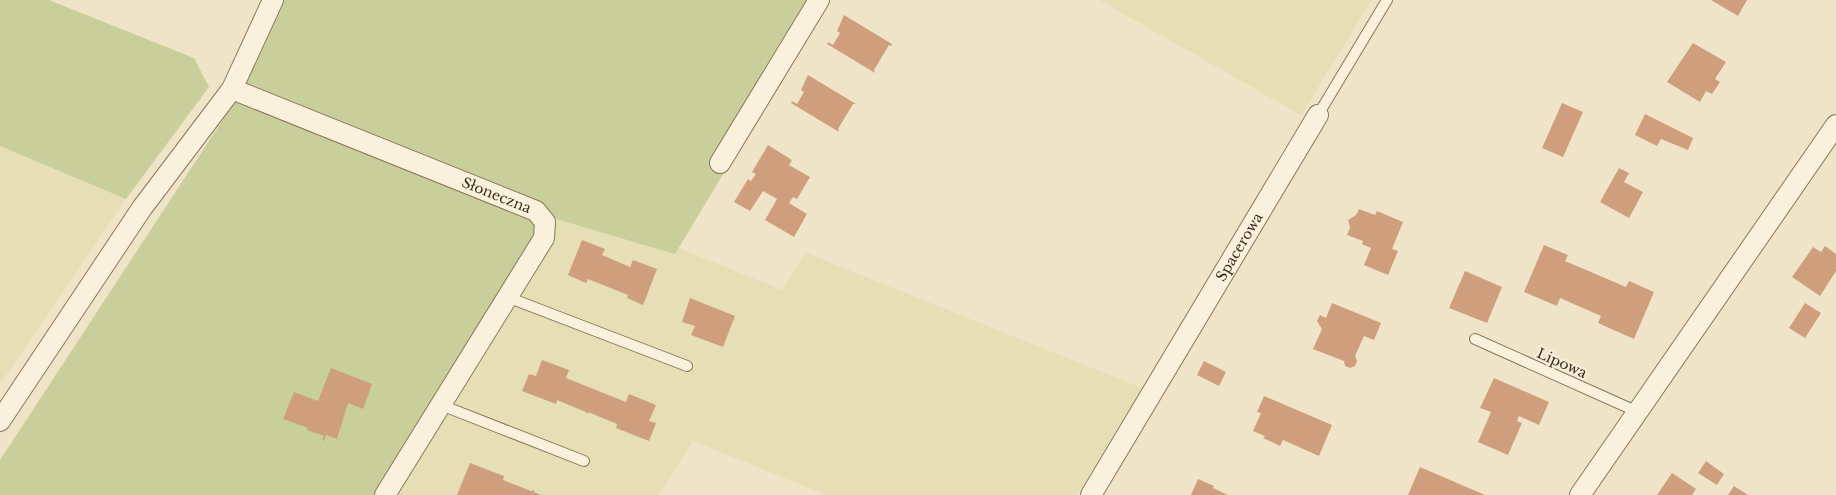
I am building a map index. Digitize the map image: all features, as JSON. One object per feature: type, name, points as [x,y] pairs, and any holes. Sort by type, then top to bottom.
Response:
[{"type":"street","points":[[0,422],[142,208],[232,88],[273,0]]},
{"type":"street","points":[[720,163],[819,0]]},
{"type":"street","name":"Słoneczna","points":[[232,88],[536,211],[545,222],[544,238],[385,495]]},
{"type":"street","name":"Spacerowa","points":[[1091,495],[1318,115]]},
{"type":"street","points":[[1580,495],[1836,126]]},
{"type":"lane","name":"Spacerowa","points":[[1318,115],[1387,0]]},
{"type":"lane","points":[[507,298],[687,366]]},
{"type":"lane","name":"Lipowa","points":[[1475,338],[1638,412]]},
{"type":"lane","points":[[440,405],[584,461]]},
{"type":"shaded area","points":[[1099,0],[1372,0],[1301,115]]},
{"type":"shaded area","points":[[0,146],[126,199],[0,384]]},
{"type":"shaded area","points":[[556,219],[675,253],[679,248],[782,290],[806,253],[1142,388],[1077,495],[826,495],[693,441],[659,495],[385,495]]},
{"type":"green space","points":[[0,0],[49,0],[194,58],[209,87],[126,199],[0,146]]},
{"type":"green space","points":[[282,0],[828,0],[675,254],[556,219],[385,495],[0,495],[0,460],[239,95]]},
{"type":"building","points":[[1711,0],[1747,0],[1738,16]]},
{"type":"building","points":[[844,15],[892,44],[891,46],[889,45],[874,70],[875,73],[827,44],[828,42],[833,45],[840,33],[837,31]]},
{"type":"building","points":[[1693,43],[1726,62],[1715,79],[1720,82],[1712,94],[1706,91],[1700,102],[1667,82]]},
{"type":"building","points":[[808,75],[856,104],[853,104],[838,129],[839,132],[791,103],[792,101],[797,104],[804,92],[801,90]]},
{"type":"building","points":[[1562,103],[1583,112],[1563,157],[1542,148]]},
{"type":"building","points":[[1645,114],[1693,138],[1688,150],[1661,139],[1657,146],[1635,135]]},
{"type":"building","points":[[768,145],[792,160],[789,165],[810,177],[797,199],[793,197],[789,203],[807,214],[794,237],[765,220],[777,199],[763,191],[750,211],[734,202],[748,179],[751,181],[756,174],[752,172]]},
{"type":"building","points":[[1619,168],[1629,173],[1624,182],[1643,192],[1629,218],[1600,202]]},
{"type":"building","points":[[1359,209],[1375,215],[1377,211],[1403,222],[1392,249],[1398,251],[1388,275],[1364,265],[1371,248],[1362,244],[1363,241],[1347,235],[1350,228],[1348,220],[1356,215]]},
{"type":"building","points":[[582,240],[605,249],[602,255],[630,267],[633,260],[657,269],[643,305],[627,298],[628,295],[588,279],[586,283],[568,275]]},
{"type":"building","points":[[1544,245],[1568,255],[1565,261],[1626,287],[1629,281],[1654,292],[1634,339],[1598,323],[1601,316],[1560,298],[1557,306],[1524,292]]},
{"type":"building","points":[[1825,246],[1836,254],[1836,271],[1820,296],[1792,277],[1813,247],[1821,252]]},
{"type":"building","points":[[1465,271],[1502,287],[1487,323],[1449,308]]},
{"type":"building","points":[[690,298],[735,316],[723,347],[691,335],[695,326],[682,322]]},
{"type":"building","points":[[1332,303],[1381,323],[1374,340],[1364,336],[1355,356],[1357,361],[1355,366],[1350,368],[1345,366],[1344,361],[1313,349],[1322,329],[1317,321],[1320,315],[1326,318]]},
{"type":"building","points":[[1805,303],[1821,313],[1805,338],[1789,328]]},
{"type":"building","points":[[542,360],[569,370],[566,378],[626,402],[629,394],[656,405],[649,421],[656,423],[649,441],[616,428],[617,424],[588,412],[587,414],[557,400],[556,404],[522,391],[529,374],[536,376]]},
{"type":"building","points":[[1204,361],[1226,372],[1219,386],[1197,375]]},
{"type":"building","points":[[331,368],[372,384],[363,409],[348,403],[337,439],[326,435],[324,441],[322,440],[324,436],[283,419],[294,392],[318,401]]},
{"type":"building","points":[[1494,378],[1549,402],[1539,425],[1519,416],[1517,421],[1522,423],[1508,455],[1478,442],[1491,412],[1480,408]]},
{"type":"building","points":[[1264,396],[1332,425],[1319,456],[1283,440],[1280,446],[1253,431],[1261,413],[1257,412]]},
{"type":"building","points":[[1706,461],[1724,474],[1717,485],[1698,473]]},
{"type":"building","points":[[470,463],[504,476],[503,480],[531,491],[535,490],[534,492],[541,495],[457,495]]},
{"type":"building","points":[[1420,467],[1485,495],[1408,495]]},
{"type":"building","points":[[1672,473],[1696,489],[1692,495],[1657,495]]},
{"type":"building","points":[[1198,479],[1214,486],[1213,488],[1228,495],[1191,495]]},
{"type":"building","points":[[1734,486],[1748,495],[1728,495]]}]
